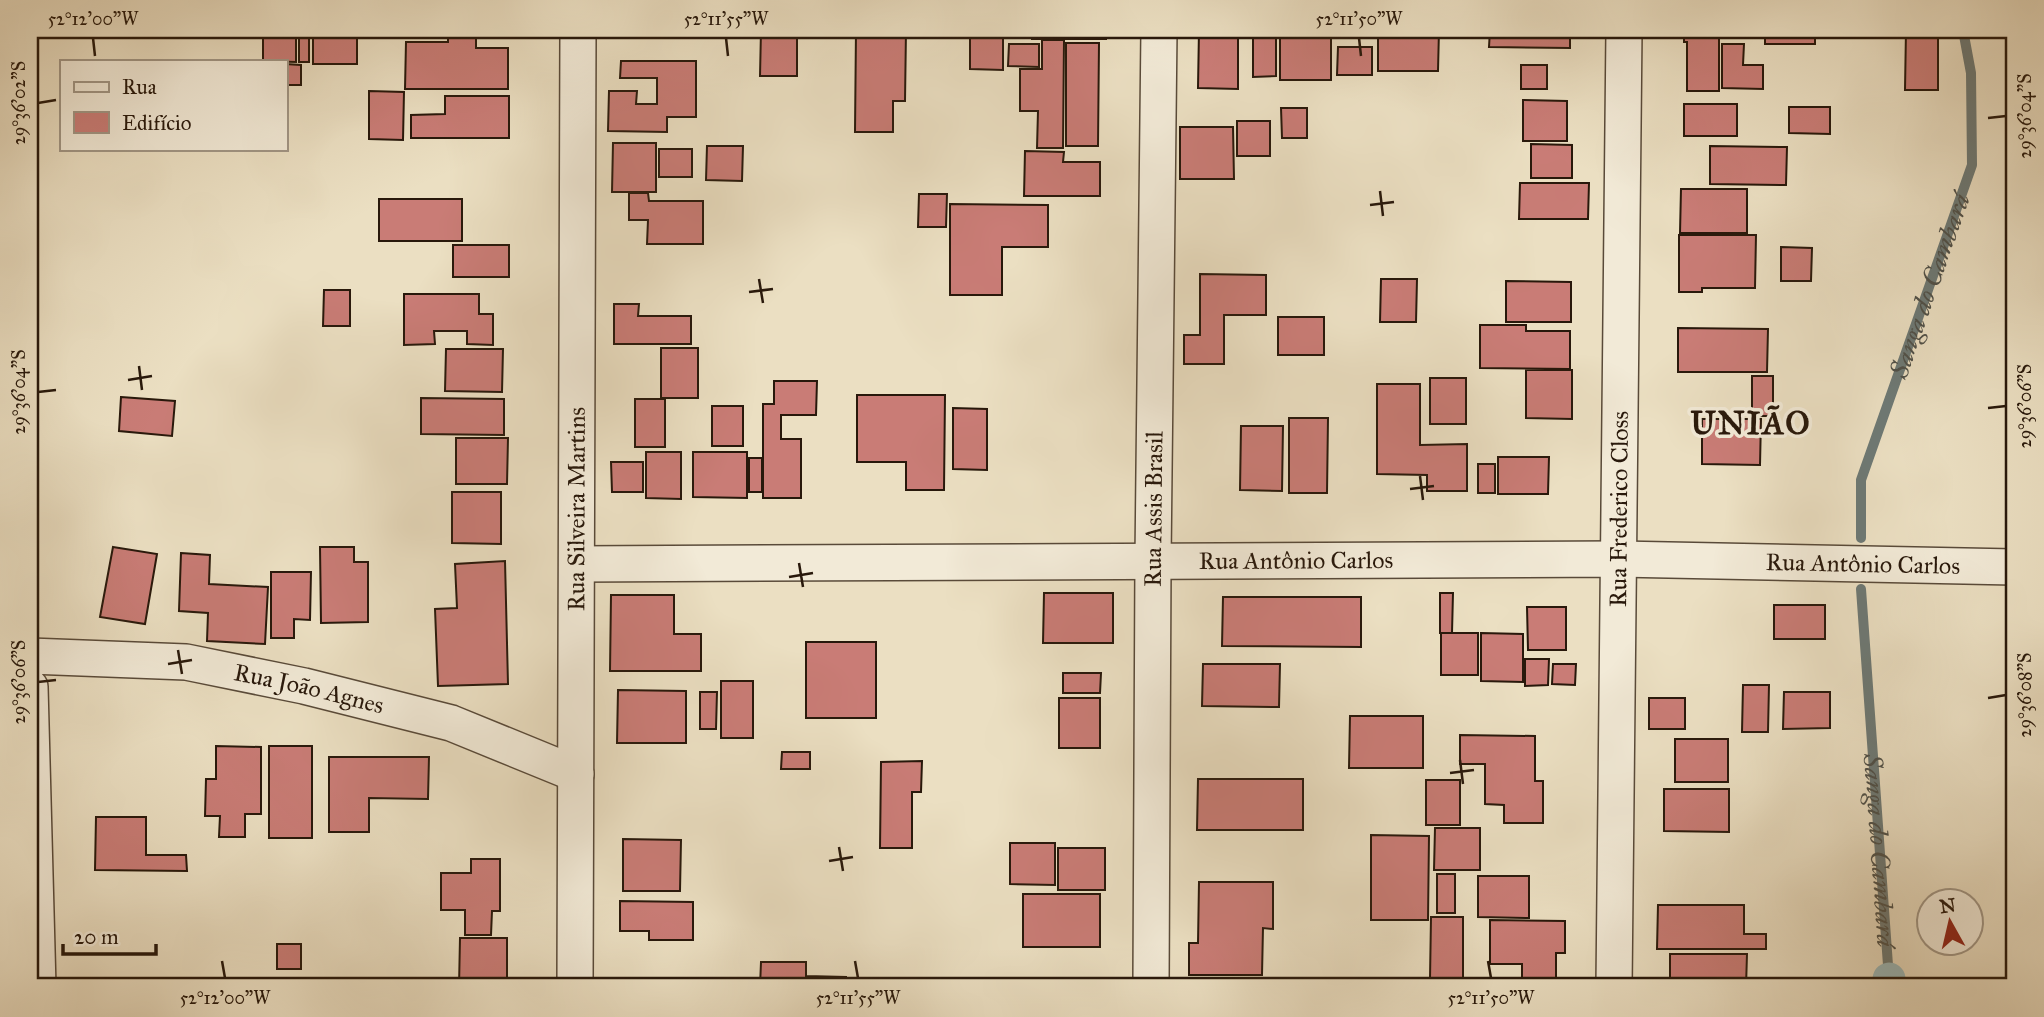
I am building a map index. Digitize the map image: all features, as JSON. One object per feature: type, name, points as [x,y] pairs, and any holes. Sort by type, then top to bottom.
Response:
[{"type":"street","name":"Rua Silveira Martins","points":[[575,987],[578,30]]},
{"type":"street","name":"Rua Assis Brasil","points":[[1152,987],[1153,560],[1159,30]]},
{"type":"street","name":"Rua Frederico Closs","points":[[1614,987],[1623,30]]},
{"type":"street","name":"Rua Antônio Carlos","points":[[577,564],[1619,559],[2014,566]]},
{"type":"street","name":"Rua João Agnes","points":[[30,656],[186,662],[304,686],[451,723],[576,774]]},
{"type":"street","points":[[30,687],[38,987]]},
{"type":"building","points":[[263,30],[296,30],[296,62],[263,60]]},
{"type":"building","points":[[299,30],[309,30],[309,62],[299,62]]},
{"type":"building","points":[[313,30],[357,30],[357,64],[313,64]]},
{"type":"building","points":[[426,30],[509,30],[509,36],[426,36]]},
{"type":"building","points":[[761,30],[797,31],[797,76],[760,76]]},
{"type":"building","points":[[856,30],[906,30],[905,101],[893,101],[893,132],[855,132]]},
{"type":"building","points":[[970,30],[1003,30],[1003,70],[970,69]]},
{"type":"building","points":[[1032,30],[1106,30],[1106,39],[1032,39]]},
{"type":"building","points":[[1199,30],[1238,30],[1238,89],[1198,88]]},
{"type":"building","points":[[1253,30],[1276,30],[1276,76],[1253,77]]},
{"type":"building","points":[[1280,30],[1331,30],[1331,80],[1280,80]]},
{"type":"building","points":[[1378,30],[1439,30],[1438,71],[1378,71]]},
{"type":"building","points":[[1490,30],[1570,30],[1570,48],[1489,47]]},
{"type":"building","points":[[1684,30],[1730,30],[1730,37],[1719,37],[1719,91],[1687,91],[1687,42],[1684,42]]},
{"type":"building","points":[[1765,30],[1815,30],[1815,44],[1765,44]]},
{"type":"building","points":[[1906,30],[1938,30],[1938,90],[1905,90]]},
{"type":"building","points":[[448,36],[476,36],[476,48],[508,48],[508,89],[405,89],[406,42],[448,42]]},
{"type":"building","points":[[1042,40],[1064,40],[1063,148],[1037,148],[1038,111],[1020,111],[1020,69],[1042,69]]},
{"type":"building","points":[[1066,43],[1099,43],[1098,146],[1066,146]]},
{"type":"building","points":[[1009,44],[1039,44],[1039,67],[1008,66]]},
{"type":"building","points":[[1722,44],[1744,44],[1743,65],[1763,65],[1763,89],[1722,88]]},
{"type":"building","points":[[1338,47],[1372,47],[1372,75],[1337,75]]},
{"type":"building","points":[[621,61],[696,61],[696,117],[667,117],[667,132],[608,131],[609,91],[637,91],[636,104],[657,104],[657,78],[620,78]]},
{"type":"building","points":[[287,64],[301,65],[301,85],[287,85]]},
{"type":"building","points":[[1521,65],[1547,65],[1547,89],[1521,89]]},
{"type":"building","points":[[369,91],[404,92],[403,140],[369,139]]},
{"type":"building","points":[[445,96],[509,96],[509,138],[411,138],[411,115],[445,114]]},
{"type":"building","points":[[1523,100],[1567,101],[1567,141],[1523,141]]},
{"type":"building","points":[[1684,104],[1737,104],[1737,136],[1684,136]]},
{"type":"building","points":[[1789,107],[1830,107],[1830,134],[1789,133]]},
{"type":"building","points":[[1281,108],[1307,108],[1307,138],[1282,138]]},
{"type":"building","points":[[1237,121],[1270,121],[1270,156],[1237,156]]},
{"type":"building","points":[[1180,127],[1233,127],[1234,179],[1180,179]]},
{"type":"building","points":[[613,143],[656,143],[656,192],[612,192]]},
{"type":"building","points":[[1531,144],[1572,145],[1572,178],[1531,178]]},
{"type":"building","points":[[707,146],[743,146],[742,181],[706,180]]},
{"type":"building","points":[[1710,146],[1787,147],[1786,185],[1710,184]]},
{"type":"building","points":[[659,149],[692,149],[692,177],[659,177]]},
{"type":"building","points":[[1025,151],[1064,152],[1063,162],[1100,162],[1100,196],[1024,196]]},
{"type":"building","points":[[1520,183],[1589,183],[1588,219],[1519,219]]},
{"type":"building","points":[[1681,189],[1747,189],[1747,233],[1680,233]]},
{"type":"building","points":[[629,193],[648,193],[649,201],[703,201],[703,244],[647,244],[648,220],[629,220]]},
{"type":"building","points":[[919,194],[947,194],[946,227],[918,227]]},
{"type":"building","points":[[379,199],[462,199],[462,241],[379,241]]},
{"type":"building","points":[[950,204],[1048,205],[1048,247],[1002,247],[1002,295],[950,295]]},
{"type":"building","points":[[1679,235],[1756,235],[1755,288],[1702,288],[1702,292],[1679,292]]},
{"type":"building","points":[[453,245],[509,245],[509,277],[453,277]]},
{"type":"building","points":[[1781,247],[1812,248],[1811,281],[1781,281]]},
{"type":"building","points":[[1200,274],[1266,275],[1266,315],[1224,315],[1224,364],[1184,364],[1184,335],[1200,335]]},
{"type":"building","points":[[1381,279],[1417,279],[1416,322],[1380,322]]},
{"type":"building","points":[[1506,281],[1571,282],[1571,322],[1506,322]]},
{"type":"building","points":[[324,290],[350,290],[350,326],[323,326]]},
{"type":"building","points":[[404,294],[479,294],[479,314],[493,314],[493,345],[467,344],[467,331],[434,331],[435,344],[404,345]]},
{"type":"building","points":[[614,304],[639,304],[638,316],[691,316],[691,344],[614,344]]},
{"type":"building","points":[[1278,317],[1324,317],[1324,355],[1278,355]]},
{"type":"building","points":[[1480,325],[1526,325],[1526,331],[1570,331],[1570,369],[1480,368]]},
{"type":"building","points":[[1678,328],[1768,329],[1767,372],[1678,372]]},
{"type":"building","points":[[661,348],[698,348],[698,398],[661,398]]},
{"type":"building","points":[[446,349],[503,349],[502,392],[445,391]]},
{"type":"building","points":[[1526,370],[1572,370],[1572,419],[1526,418]]},
{"type":"building","points":[[1752,376],[1773,376],[1773,416],[1752,416]]},
{"type":"building","points":[[1430,378],[1466,378],[1466,424],[1430,424]]},
{"type":"building","points":[[774,381],[817,381],[816,415],[781,415],[781,439],[801,439],[801,498],[763,498],[763,404],[774,404]]},
{"type":"building","points":[[1377,384],[1420,384],[1420,445],[1467,444],[1467,491],[1427,491],[1427,475],[1377,474]]},
{"type":"building","points":[[857,395],[945,395],[944,490],[906,490],[906,462],[857,462]]},
{"type":"building","points":[[121,397],[175,401],[172,436],[119,431]]},
{"type":"building","points":[[421,398],[504,399],[504,435],[421,434]]},
{"type":"building","points":[[635,399],[665,399],[665,447],[635,447]]},
{"type":"building","points":[[712,406],[743,406],[743,446],[712,446]]},
{"type":"building","points":[[953,408],[987,409],[987,470],[953,469]]},
{"type":"building","points":[[1289,418],[1328,418],[1327,493],[1289,493]]},
{"type":"building","points":[[1702,419],[1761,419],[1760,465],[1702,464]]},
{"type":"building","points":[[1241,426],[1283,426],[1282,491],[1240,490]]},
{"type":"building","points":[[456,438],[508,438],[507,484],[456,484]]},
{"type":"building","points":[[646,452],[681,452],[681,499],[646,498]]},
{"type":"building","points":[[693,452],[747,452],[747,498],[693,497]]},
{"type":"building","points":[[1498,457],[1549,457],[1548,494],[1498,494]]},
{"type":"building","points":[[749,458],[762,458],[762,492],[749,492]]},
{"type":"building","points":[[611,462],[643,462],[643,492],[612,492]]},
{"type":"building","points":[[1478,464],[1495,464],[1495,493],[1478,493]]},
{"type":"building","points":[[452,492],[501,492],[501,544],[452,543]]},
{"type":"building","points":[[113,547],[157,554],[145,624],[100,617]]},
{"type":"building","points":[[320,547],[354,547],[354,562],[368,562],[368,622],[321,623]]},
{"type":"building","points":[[181,553],[210,555],[209,584],[268,587],[265,644],[207,641],[208,613],[179,611]]},
{"type":"building","points":[[505,561],[508,684],[438,686],[435,609],[457,608],[455,564]]},
{"type":"building","points":[[271,572],[311,572],[310,620],[294,619],[294,638],[271,638]]},
{"type":"building","points":[[1044,593],[1113,593],[1113,643],[1043,643]]},
{"type":"building","points":[[1440,593],[1453,593],[1452,633],[1440,633]]},
{"type":"building","points":[[611,595],[674,595],[674,634],[701,634],[701,671],[610,671]]},
{"type":"building","points":[[1223,597],[1361,597],[1361,647],[1222,646]]},
{"type":"building","points":[[1774,605],[1825,605],[1825,639],[1774,639]]},
{"type":"building","points":[[1527,607],[1566,607],[1566,650],[1528,650]]},
{"type":"building","points":[[1441,633],[1478,633],[1478,675],[1441,675]]},
{"type":"building","points":[[1481,633],[1523,634],[1523,682],[1481,681]]},
{"type":"building","points":[[806,642],[876,642],[876,718],[806,718]]},
{"type":"building","points":[[1525,659],[1549,659],[1548,685],[1525,686]]},
{"type":"building","points":[[1203,664],[1280,664],[1279,707],[1202,706]]},
{"type":"building","points":[[1553,664],[1576,664],[1575,685],[1552,684]]},
{"type":"building","points":[[1063,673],[1101,673],[1100,693],[1063,693]]},
{"type":"building","points":[[721,681],[753,681],[753,738],[721,738]]},
{"type":"building","points":[[1743,685],[1769,685],[1768,732],[1742,732]]},
{"type":"building","points":[[618,690],[686,691],[686,743],[617,743]]},
{"type":"building","points":[[700,692],[717,692],[716,729],[700,729]]},
{"type":"building","points":[[1784,692],[1830,692],[1830,728],[1783,729]]},
{"type":"building","points":[[1059,698],[1100,698],[1100,748],[1059,748]]},
{"type":"building","points":[[1649,698],[1685,698],[1685,729],[1649,729]]},
{"type":"building","points":[[1350,716],[1423,716],[1423,768],[1349,768]]},
{"type":"building","points":[[1460,735],[1535,736],[1535,781],[1543,781],[1543,823],[1504,823],[1504,805],[1485,804],[1485,764],[1460,764]]},
{"type":"building","points":[[1675,739],[1728,739],[1728,782],[1675,782]]},
{"type":"building","points":[[216,746],[261,747],[261,814],[245,814],[245,837],[219,837],[220,816],[205,816],[206,779],[216,779]]},
{"type":"building","points":[[269,746],[312,746],[312,838],[269,838]]},
{"type":"building","points":[[782,752],[810,752],[810,769],[781,769]]},
{"type":"building","points":[[329,757],[429,757],[428,799],[369,798],[369,832],[329,832]]},
{"type":"building","points":[[922,761],[921,792],[912,792],[912,848],[880,848],[881,762]]},
{"type":"building","points":[[1198,779],[1303,779],[1303,830],[1197,830]]},
{"type":"building","points":[[1426,780],[1460,780],[1460,825],[1426,825]]},
{"type":"building","points":[[1664,789],[1729,789],[1729,832],[1664,831]]},
{"type":"building","points":[[96,817],[146,817],[146,855],[186,855],[187,871],[95,870]]},
{"type":"building","points":[[1435,828],[1480,828],[1480,870],[1434,870]]},
{"type":"building","points":[[1371,835],[1429,836],[1428,920],[1371,920]]},
{"type":"building","points":[[623,839],[681,840],[680,891],[623,891]]},
{"type":"building","points":[[1010,843],[1055,843],[1055,885],[1010,884]]},
{"type":"building","points":[[1058,848],[1105,848],[1105,890],[1058,890]]},
{"type":"building","points":[[471,859],[500,859],[500,911],[492,911],[491,935],[465,935],[465,910],[441,910],[441,873],[471,873]]},
{"type":"building","points":[[1437,874],[1455,874],[1455,913],[1437,913]]},
{"type":"building","points":[[1478,876],[1529,876],[1529,918],[1478,917]]},
{"type":"building","points":[[1199,882],[1273,882],[1273,929],[1263,928],[1262,975],[1189,975],[1189,943],[1198,943]]},
{"type":"building","points":[[1023,894],[1100,894],[1100,947],[1023,947]]},
{"type":"building","points":[[620,901],[693,902],[693,940],[649,940],[649,931],[620,931]]},
{"type":"building","points":[[1658,905],[1744,905],[1744,934],[1766,934],[1766,949],[1657,949]]},
{"type":"building","points":[[1431,917],[1463,917],[1463,979],[1430,979]]},
{"type":"building","points":[[1490,920],[1565,921],[1565,953],[1556,953],[1556,980],[1522,980],[1522,964],[1490,964]]},
{"type":"building","points":[[460,938],[507,938],[507,987],[459,987]]},
{"type":"building","points":[[277,944],[301,944],[301,969],[277,969]]},
{"type":"building","points":[[1670,954],[1747,954],[1746,987],[1670,987]]},
{"type":"building","points":[[761,962],[806,962],[806,976],[846,977],[846,987],[760,987]]},
{"type":"building","points":[[89,979],[116,979],[116,987],[89,987]]},
{"type":"building","points":[[616,982],[661,983],[660,987],[616,987]]},
{"type":"waterway","name":"Sanga do Cambará","points":[[1861,538],[1861,480],[1972,165],[1971,73],[1963,30]]},
{"type":"waterway","name":"Sanga do Cambará","points":[[1861,589],[1889,979]]},
{"type":"waterway","name":"Sanga do Cambará","points":[[1889,979],[1890,987]]},
{"type":"district","name":"UNIÃO","points":[[1751,423]]}]
